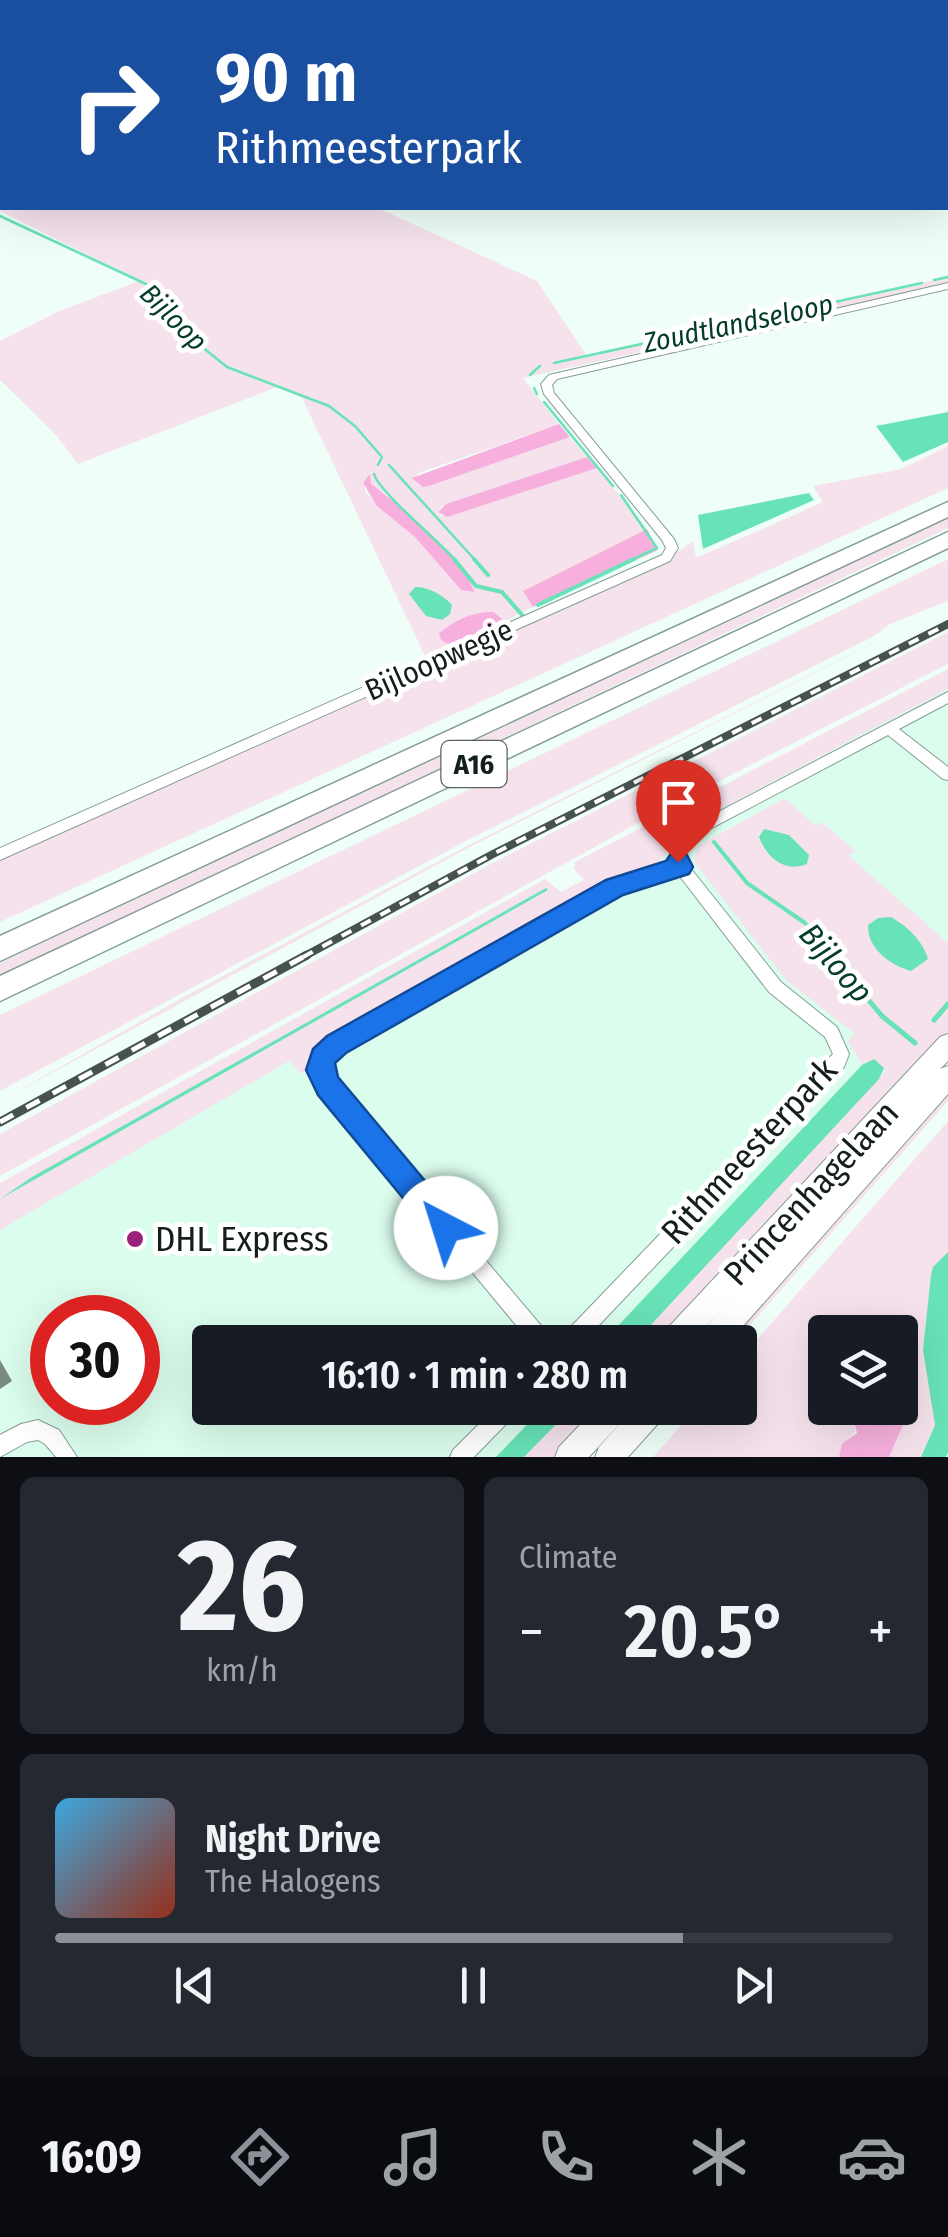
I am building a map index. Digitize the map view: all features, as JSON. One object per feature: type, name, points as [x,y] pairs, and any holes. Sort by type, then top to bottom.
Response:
[{"type":"highway","name":"A16","points":[[0,949],[948,509]]},
{"type":"highway","name":"A16","points":[[0,989],[948,540]]},
{"type":"main road","name":"Princenhagelaan","points":[[690,1325],[948,1044]]},
{"type":"main road","name":"Princenhagelaan","points":[[726,1325],[948,1077]]},
{"type":"main road","points":[[569,1457],[598,1425]]},
{"type":"main road","points":[[609,1457],[638,1425]]},
{"type":"street","name":"Bijloopwegje","points":[[0,854],[666,558],[672,548],[668,538],[549,394],[546,384],[553,376],[948,286]]},
{"type":"street","points":[[528,1325],[328,1086],[320,1064],[336,1044],[615,887],[681,867],[677,848],[689,832],[948,697]]},
{"type":"street","points":[[888,728],[948,775]]},
{"type":"street","name":"Rithmeesterpark","points":[[586,1325],[841,1054],[831,1032],[775,987],[681,867]]},
{"type":"street","points":[[460,1457],[491,1425]]},
{"type":"street","points":[[0,1448],[23,1432],[43,1430],[54,1436],[67,1457]]},
{"type":"shaded area","points":[[0,210],[382,210],[537,281],[587,356],[948,277],[948,284],[523,378],[559,424],[416,474],[429,486],[570,437],[587,457],[446,504],[440,508],[441,516],[597,468],[647,529],[523,591],[533,607],[506,621],[500,615],[441,640],[450,645],[425,656],[302,398],[277,387],[78,464],[56,435],[0,380],[0,341],[57,312],[139,281]],"holes":[[[363,483],[390,497],[471,581],[461,590],[415,537],[366,493]]]},
{"type":"shaded area","points":[[948,412],[948,442],[903,462],[876,426]]},
{"type":"shaded area","points":[[559,424],[570,437],[429,486],[423,487],[412,478]]},
{"type":"shaded area","points":[[948,446],[948,488],[0,922],[0,859],[652,570],[693,541],[696,558],[823,502],[813,486],[901,469]]},
{"type":"shaded area","points":[[587,457],[597,468],[447,517],[438,512],[446,504]]},
{"type":"shaded area","points":[[370,474],[371,484],[446,550],[474,592],[461,590],[415,537],[377,506],[363,483]]},
{"type":"shaded area","points":[[809,493],[814,500],[703,549],[698,515]]},
{"type":"shaded area","points":[[948,519],[948,528],[0,976],[0,963]]},
{"type":"shaded area","points":[[647,529],[658,550],[533,607],[523,591]]},
{"type":"shaded area","points":[[948,559],[948,601],[890,624],[874,636],[464,842],[0,1091],[0,1015]]},
{"type":"shaded area","points":[[415,587],[444,598],[452,605],[450,614],[442,620],[426,616],[409,594]]},
{"type":"shaded area","points":[[948,606],[468,848],[0,1101],[189,994],[467,846]]},
{"type":"shaded area","points":[[493,612],[506,621],[450,645],[441,640],[439,633],[457,621]]},
{"type":"shaded area","points":[[948,632],[948,664],[647,818],[0,1176],[0,1134],[485,867]]},
{"type":"shaded area","points":[[948,669],[948,689],[686,827],[655,865],[612,881],[323,1043],[311,1056],[310,1068],[301,1074],[289,1061],[0,1230],[0,1183],[545,879],[561,892],[584,880],[574,869],[575,862]]},
{"type":"shaded area","points":[[948,671],[948,1025],[666,1325],[192,1325],[192,1425],[573,1425],[542,1457],[0,1457],[0,1185],[560,894]]},
{"type":"shaded area","points":[[785,798],[816,826],[822,822],[855,851],[849,856],[948,943],[948,1036],[680,1325],[651,1325],[885,1071],[874,1059],[862,1065],[848,1041],[855,1034],[786,980],[694,862],[698,846]]},
{"type":"shaded area","points":[[764,829],[789,835],[809,855],[807,864],[791,867],[778,862],[759,837]]},
{"type":"shaded area","points":[[548,890],[0,1199],[32,1177]]},
{"type":"shaded area","points":[[891,917],[914,935],[926,952],[928,959],[911,971],[888,960],[871,941],[868,925],[878,918]]},
{"type":"shaded area","points":[[874,1059],[884,1068],[879,1079],[651,1325],[619,1325],[862,1065]]},
{"type":"shaded area","points":[[948,1087],[948,1101],[750,1325],[736,1325]]},
{"type":"shaded area","points":[[948,1121],[948,1252],[931,1275],[929,1377],[935,1425],[921,1457],[889,1457],[903,1425],[918,1425],[918,1315],[808,1315],[808,1425],[856,1425],[839,1457],[653,1457],[682,1425],[757,1425],[757,1340]]},
{"type":"shaded area","points":[[948,1252],[948,1453],[946,1457],[921,1457],[935,1425],[923,1350],[931,1275],[933,1267]]},
{"type":"shaded area","points":[[527,1425],[555,1425],[524,1457],[496,1457]]},
{"type":"shaded area","points":[[555,1425],[587,1425],[557,1457],[524,1457]]},
{"type":"shaded area","points":[[855,1425],[903,1425],[889,1457],[839,1457],[842,1444],[857,1433]]},
{"type":"waterway","name":"Bijloop","points":[[0,216],[148,285],[191,338],[227,367],[329,406],[355,426],[382,457],[378,465]]},
{"type":"waterway","name":"Zoudtlandseloop","points":[[934,280],[948,277]]},
{"type":"waterway","name":"Zoudtlandseloop","points":[[554,363],[922,283]]},
{"type":"waterway","name":"Zoudtlandseloop","points":[[530,375],[540,366]]},
{"type":"waterway","name":"Zoudtlandseloop","points":[[534,388],[537,394]]},
{"type":"waterway","name":"Zoudtlandseloop","points":[[544,402],[613,486]]},
{"type":"waterway","points":[[389,465],[476,561]]},
{"type":"waterway","name":"Bijloop","points":[[374,474],[386,492],[454,559]]},
{"type":"waterway","name":"Zoudtlandseloop","points":[[621,495],[657,548],[629,561]]},
{"type":"waterway","name":"Bijloop","points":[[454,559],[476,586],[502,592],[523,616]]},
{"type":"waterway","points":[[474,559],[488,575]]},
{"type":"waterway","name":"Zoudtlandseloop","points":[[538,605],[634,559]]},
{"type":"waterway","name":"Bijloop","points":[[714,842],[747,883],[805,923],[833,957]]},
{"type":"waterway","name":"Bijloop","points":[[831,955],[882,1016],[915,1043]]},
{"type":"waterway","points":[[934,1020],[948,1004]]},
{"type":"railway","points":[[303,957],[493,854],[948,624]]},
{"type":"railway","points":[[0,1122],[307,955]]},
{"type":"place","name":"DHL Express","points":[[135,1239]]},
{"type":"route","points":[[446,1228],[328,1086],[321,1076],[322,1058],[336,1044],[615,887],[681,867],[678,862]]}]
